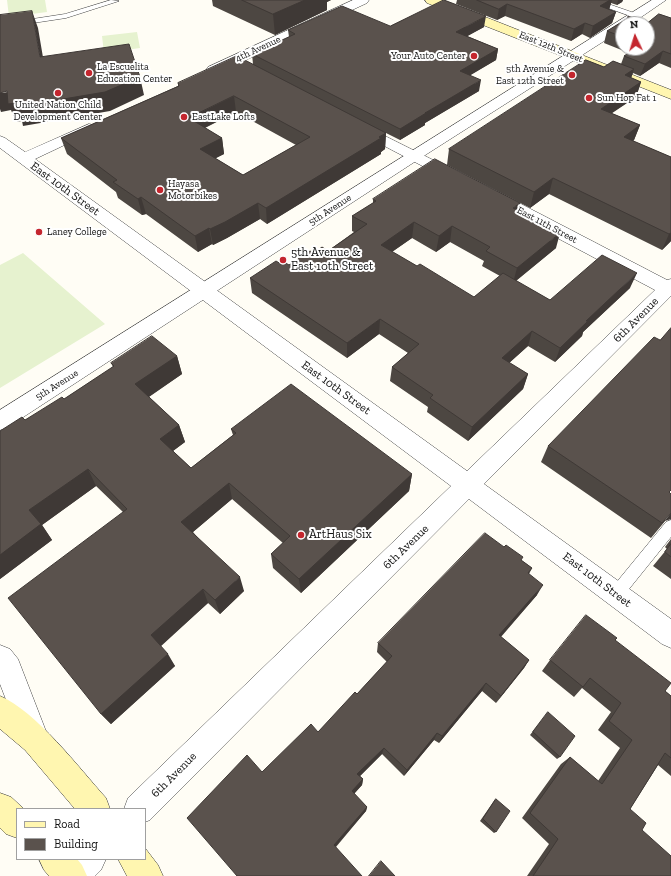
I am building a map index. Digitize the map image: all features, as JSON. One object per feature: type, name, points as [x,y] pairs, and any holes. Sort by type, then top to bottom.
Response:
[{"type":"main road","name":"East 12th Street","points":[[431,0],[671,95]]},
{"type":"main road","points":[[0,710],[35,740],[94,808]]},
{"type":"main road","points":[[0,808],[16,822]]},
{"type":"main road","points":[[55,860],[72,876]]},
{"type":"main road","points":[[135,860],[147,876]]},
{"type":"street","name":"4th Avenue","points":[[204,74],[239,65],[363,0]]},
{"type":"street","name":"5th Avenue","points":[[0,421],[413,156],[660,0]]},
{"type":"street","name":"East 11th Street","points":[[346,120],[670,288]]},
{"type":"street","points":[[23,159],[100,123]]},
{"type":"street","name":"East 10th Street","points":[[0,141],[203,292],[469,485],[671,635]]},
{"type":"street","name":"6th Avenue","points":[[140,808],[670,288]]},
{"type":"street","points":[[0,658],[8,669],[35,740]]},
{"type":"street","points":[[72,876],[89,860]]},
{"type":"lane","points":[[590,0],[636,15]]},
{"type":"lane","points":[[0,26],[66,16],[115,1]]},
{"type":"lane","points":[[616,594],[671,526]]},
{"type":"green space","points":[[7,0],[45,0],[47,12],[9,17]]},
{"type":"green space","points":[[137,32],[140,48],[104,53],[102,36]]},
{"type":"green space","points":[[23,253],[105,324],[0,388],[0,265]]},
{"type":"building","points":[[242,0],[305,0],[273,14]]},
{"type":"building","points":[[444,0],[486,16],[456,32],[498,49],[460,71],[481,80],[400,129],[252,54],[295,34],[288,30],[342,6],[390,26]]},
{"type":"building","points":[[477,0],[610,0],[600,6],[616,12],[593,26],[585,23],[574,29],[507,4],[499,9]]},
{"type":"building","points":[[32,11],[40,57],[129,44],[140,77],[105,92],[16,107],[16,103],[8,104],[7,91],[0,93],[0,15]]},
{"type":"building","points":[[659,14],[671,18],[671,54],[663,51],[645,64],[624,56],[655,56],[655,17]]},
{"type":"building","points":[[615,26],[615,34],[607,31]]},
{"type":"building","points":[[237,56],[386,133],[379,137],[381,138],[266,208],[258,203],[225,222],[210,229],[209,228],[195,236],[141,197],[138,199],[113,182],[117,180],[61,138],[179,86],[178,83]],"holes":[[[234,96],[310,137],[243,175],[200,149],[222,138],[189,118]]]},
{"type":"building","points":[[586,60],[604,67],[613,61],[634,69],[625,75],[641,82],[601,109],[640,125],[624,137],[671,157],[671,233],[669,234],[553,178],[534,192],[449,149]]},
{"type":"building","points":[[435,159],[520,203],[513,208],[560,233],[517,268],[486,251],[490,247],[452,226],[439,236],[414,222],[381,245],[417,266],[420,264],[474,297],[503,273],[550,300],[602,255],[637,273],[586,321],[588,321],[560,348],[532,331],[502,358],[528,374],[472,427],[430,398],[433,395],[392,367],[419,344],[380,319],[347,343],[250,278],[276,261],[281,264],[284,262],[289,265],[310,251],[314,253],[322,247],[328,251],[367,224],[352,216],[376,201],[373,199]]},
{"type":"building","points":[[671,328],[671,490],[669,492],[671,494],[671,513],[662,523],[548,446],[654,337],[660,340]]},
{"type":"building","points":[[152,336],[177,356],[135,384],[179,425],[160,439],[191,468],[236,433],[231,429],[291,384],[412,474],[299,579],[271,554],[290,536],[229,483],[181,522],[240,577],[215,600],[203,589],[151,635],[168,654],[101,714],[8,598],[127,509],[88,469],[29,510],[41,524],[0,555],[0,431],[22,417],[25,420],[62,397],[64,399],[114,366],[111,363]]},
{"type":"building","points":[[485,533],[504,547],[506,545],[523,557],[521,560],[532,568],[528,573],[543,585],[499,635],[529,660],[501,696],[486,683],[442,736],[437,733],[407,770],[384,748],[357,774],[363,779],[352,791],[367,807],[334,845],[362,876],[237,876],[187,818],[247,755],[262,772],[311,724],[318,732],[355,692],[357,694],[392,656],[378,643]]},
{"type":"building","points":[[671,544],[671,557],[665,552]]},
{"type":"building","points":[[586,615],[617,638],[615,640],[671,683],[665,691],[671,696],[671,758],[665,753],[630,809],[646,823],[642,830],[671,856],[671,876],[533,876],[558,839],[530,813],[570,757],[602,784],[632,740],[609,721],[621,703],[590,678],[583,687],[550,660]]},
{"type":"building","points":[[548,712],[575,736],[560,757],[533,732]]},
{"type":"building","points":[[496,799],[510,811],[496,832],[483,819]]},
{"type":"building","points":[[381,861],[395,876],[369,876]]},
{"type":"place","name":"Your Auto Center","points":[[474,56]]},
{"type":"place","name":"La Escuelita Education Center","points":[[89,73]]},
{"type":"place","name":"5th Avenue & East 12th Street","points":[[572,75]]},
{"type":"place","name":"United Nation Child Development Center","points":[[58,93]]},
{"type":"place","name":"Sun Hop Fat 1","points":[[589,98]]},
{"type":"place","name":"EastLake Lofts","points":[[184,117]]},
{"type":"place","name":"Hayasa Motorbikes","points":[[160,190]]},
{"type":"place","name":"Laney College","points":[[39,232]]},
{"type":"place","name":"5th Avenue & East 10th Street","points":[[283,260]]},
{"type":"place","name":"ArtHaus Six","points":[[301,535]]}]
